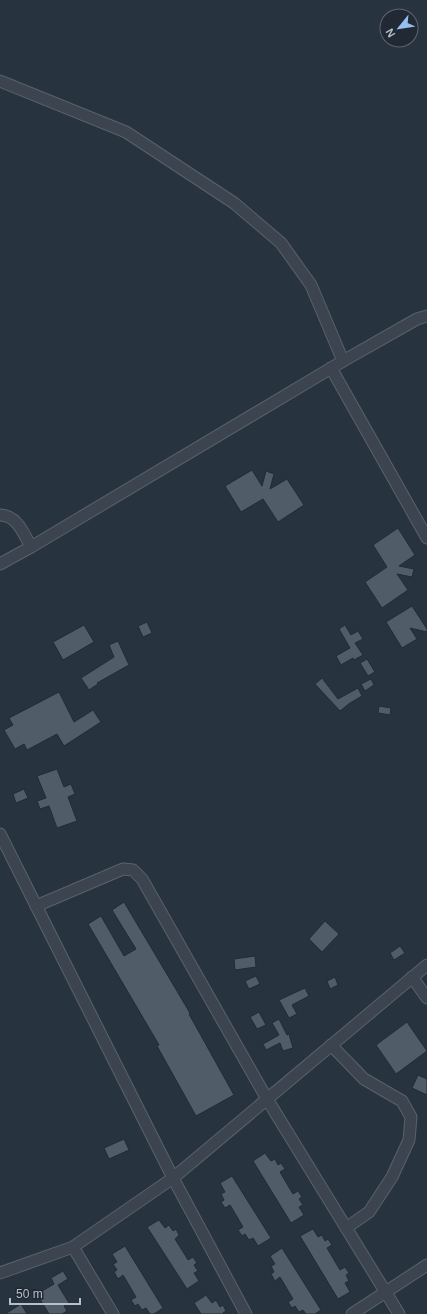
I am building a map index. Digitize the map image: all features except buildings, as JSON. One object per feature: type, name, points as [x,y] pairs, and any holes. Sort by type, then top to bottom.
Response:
[{"type":"street","points":[[0,81],[126,132],[234,203],[281,243],[311,285],[343,361]]},
{"type":"street","points":[[0,564],[343,361],[417,319],[427,316]]},
{"type":"street","points":[[331,368],[427,538]]},
{"type":"street","points":[[0,515],[15,520],[31,547]]},
{"type":"street","points":[[0,834],[172,1178],[246,1314]]},
{"type":"street","points":[[36,906],[124,869],[133,870],[142,879],[267,1099],[399,1314]]},
{"type":"street","points":[[0,1273],[73,1247],[172,1178],[427,965]]},
{"type":"street","points":[[412,977],[427,998]]},
{"type":"street","points":[[331,1045],[364,1079],[402,1101],[411,1117],[409,1140],[392,1177],[369,1212],[346,1228]]},
{"type":"street","points":[[73,1247],[113,1314]]},
{"type":"street","points":[[352,1314],[427,1265]]}]
